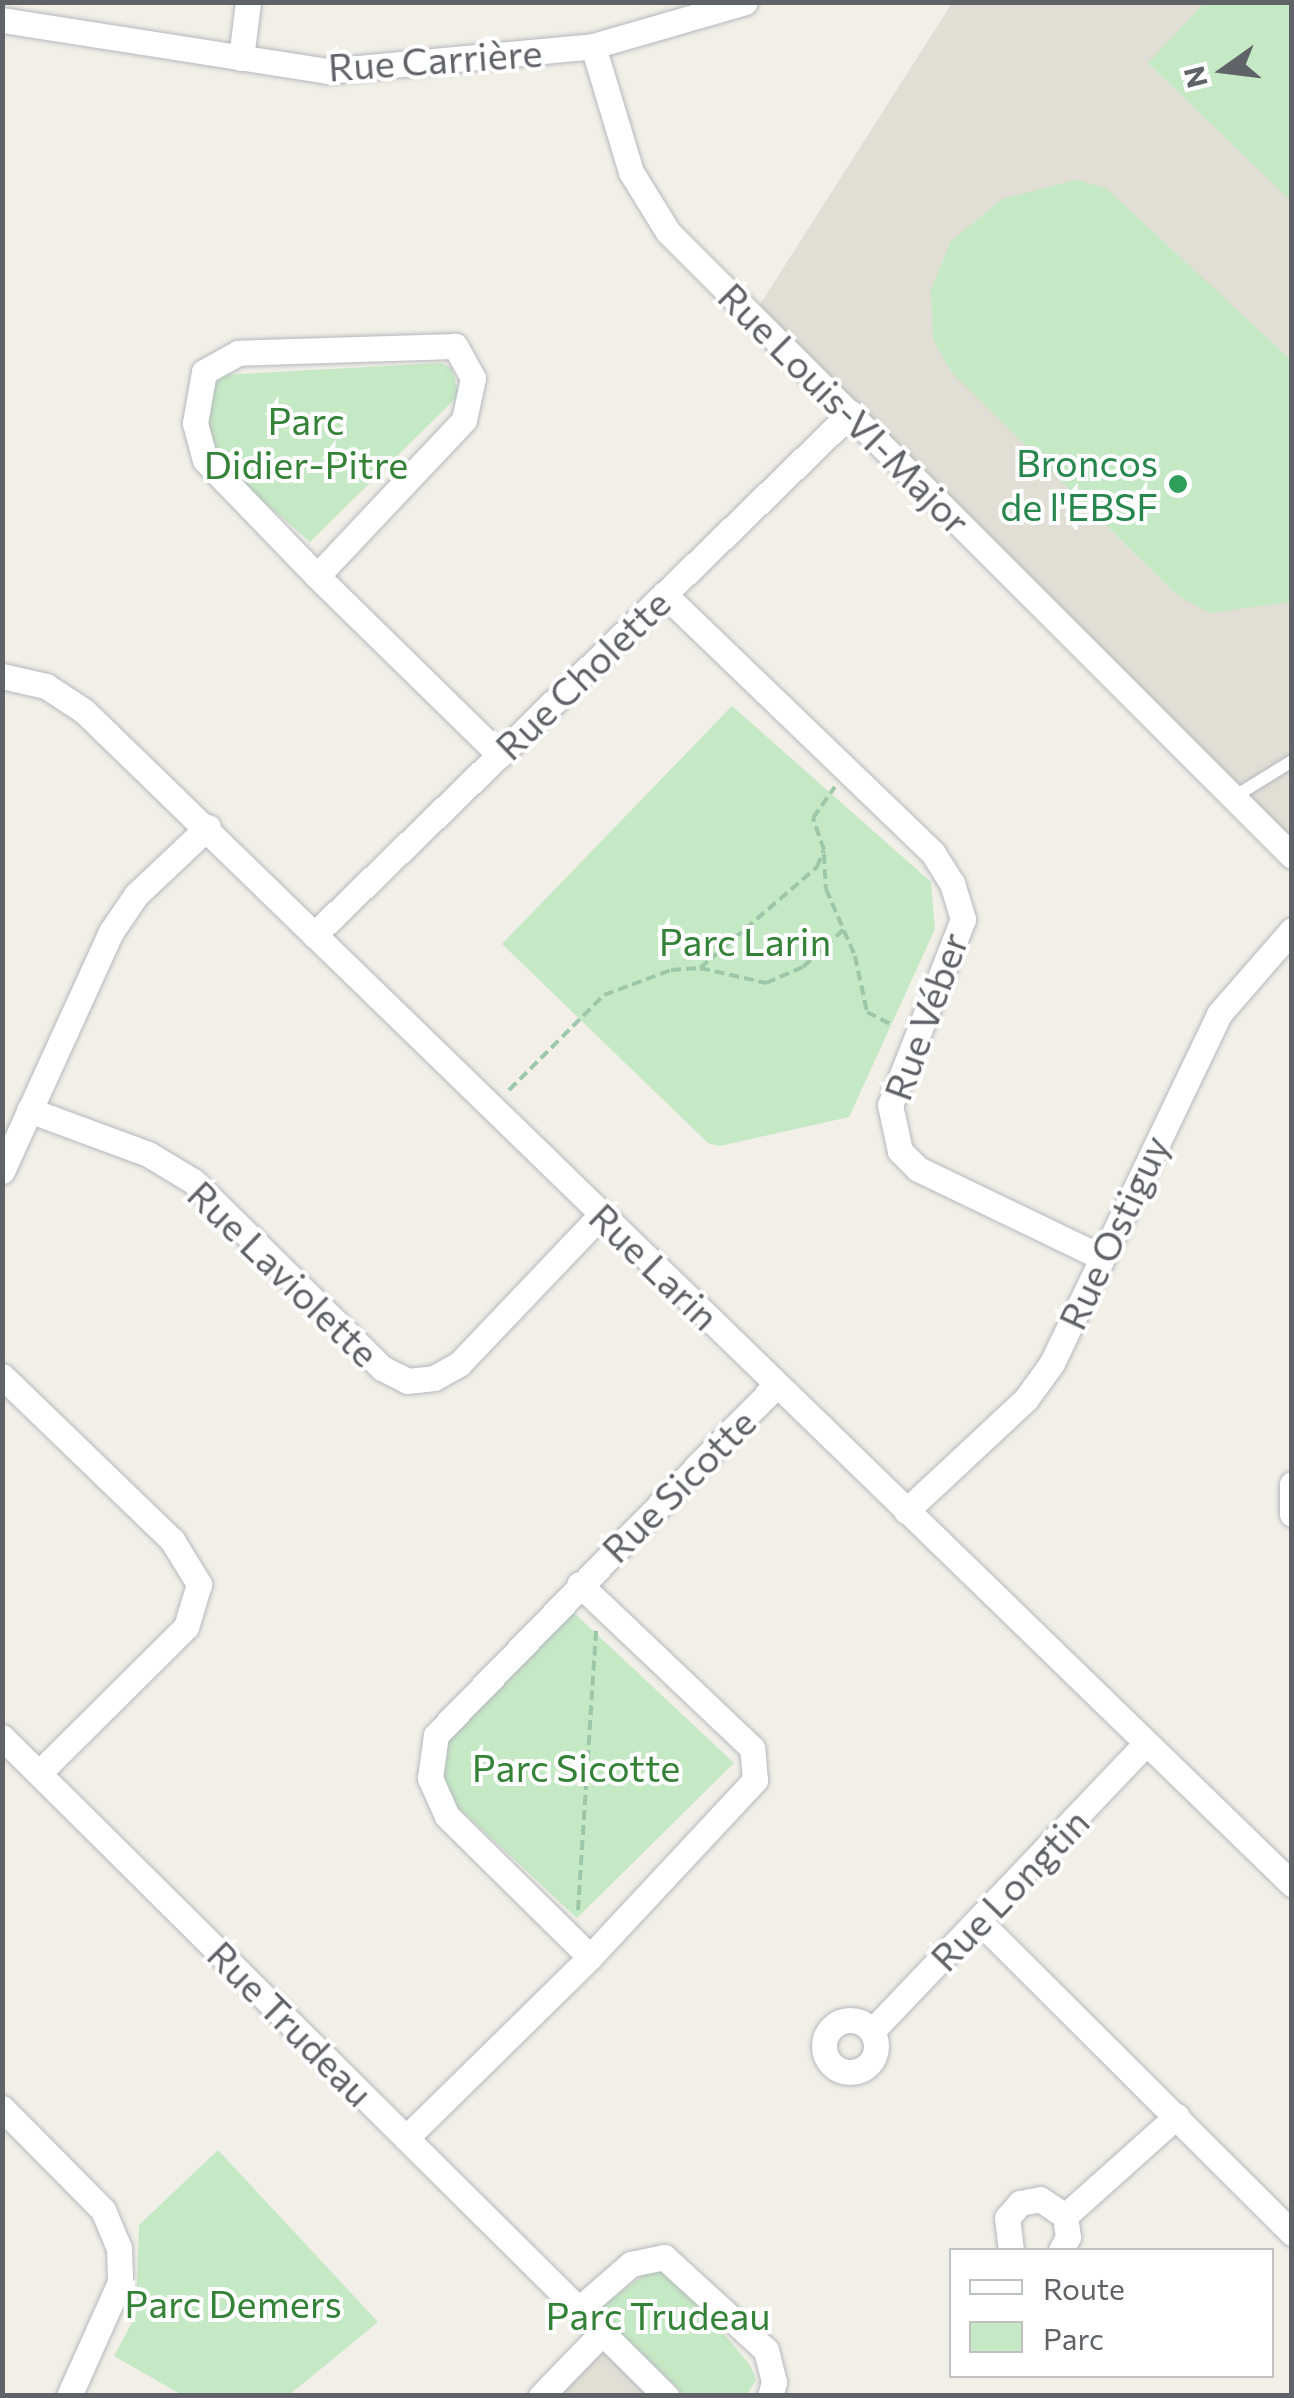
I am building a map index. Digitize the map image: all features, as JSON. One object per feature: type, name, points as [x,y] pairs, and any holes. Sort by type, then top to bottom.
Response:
[{"type":"street","points":[[241,58],[248,2]]},
{"type":"street","name":"Rue Carrière","points":[[2,20],[326,71],[391,69],[592,46],[746,2]]},
{"type":"street","name":"Rue Louis-VI-Major","points":[[592,46],[631,172],[668,232],[1292,856]]},
{"type":"street","points":[[317,576],[464,420],[472,378],[455,346],[238,353],[204,372],[195,423],[204,460],[317,576],[500,754]]},
{"type":"street","name":"Rue Cholette","points":[[314,936],[850,413]]},
{"type":"street","name":"Rue Véber","points":[[664,594],[933,853],[952,883],[963,919],[888,1113],[900,1151],[918,1169],[1098,1256]]},
{"type":"street","name":"Rue Larin","points":[[2,676],[46,686],[84,710],[1144,1746],[1292,1884]]},
{"type":"street","points":[[2,1171],[111,932],[136,895],[208,827]]},
{"type":"street","name":"Rue Ostiguy","points":[[906,1512],[1026,1399],[1052,1363],[1098,1256],[1219,1014],[1292,930]]},
{"type":"street","name":"Rue Laviolette","points":[[30,1110],[148,1154],[193,1181],[382,1368],[408,1381],[434,1378],[459,1364],[602,1214]]},
{"type":"street","points":[[2,1376],[172,1540],[199,1584],[186,1627],[40,1772]]},
{"type":"street","name":"Rue Sicotte","points":[[590,1957],[447,1816],[435,1796],[430,1756],[449,1717],[776,1385]]},
{"type":"street","points":[[1292,1484],[1292,1514]]},
{"type":"street","name":"Rue Sicotte","points":[[406,2138],[737,1805],[756,1770],[752,1748],[580,1584]]},
{"type":"street","name":"Rue Trudeau","points":[[2,1737],[666,2396]]},
{"type":"street","name":"Rue Longtin","points":[[872,2032],[1144,1746]]},
{"type":"street","points":[[980,1922],[1292,2233]]},
{"type":"street","points":[[2,2108],[103,2210],[119,2248],[120,2282],[69,2396]]},
{"type":"street","points":[[1064,2216],[1177,2116]]},
{"type":"street","points":[[1011,2248],[1005,2228],[1020,2203],[1040,2199],[1064,2216],[1068,2237],[1062,2248]]},
{"type":"street","points":[[580,2310],[631,2264],[664,2257],[766,2350],[774,2382],[770,2396]]},
{"type":"street","points":[[541,2396],[602,2333]]},
{"type":"lane","points":[[1234,797],[1292,760]]},
{"type":"path","points":[[817,806],[813,818],[824,850],[826,889],[845,929],[867,1012],[917,1038]]},
{"type":"path","points":[[700,968],[817,867],[824,850]]},
{"type":"path","points":[[491,1107],[604,995],[670,970],[700,968],[766,983],[803,967],[845,929]]},
{"type":"path","points":[[570,1937],[577,1918],[596,1624],[603,1606]]},
{"type":"shaded area","points":[[952,3],[1291,3],[1291,840],[759,306]]},
{"type":"shaded area","points":[[604,2349],[652,2396],[558,2396]]},
{"type":"green space","points":[[1205,2],[1291,3],[1291,201],[1148,63]]},
{"type":"green space","name":"Broncos de l'EBSF","points":[[1076,180],[1106,188],[1291,360],[1291,602],[1210,613],[1177,595],[952,373],[933,339],[931,289],[951,241],[1002,199]]},
{"type":"green space","name":"Parc Didier-Pitre","points":[[441,363],[452,368],[459,395],[310,542],[216,460],[207,430],[208,394],[223,375]]},
{"type":"green space","name":"Parc Larin","points":[[732,706],[931,882],[935,929],[849,1117],[720,1146],[708,1143],[502,944]]},
{"type":"green space","name":"Parc Sicotte","points":[[573,1612],[734,1763],[577,1918],[449,1799],[443,1771],[447,1742]]},
{"type":"green space","name":"Parc Demers","points":[[218,2150],[378,2322],[289,2395],[182,2395],[114,2356],[136,2315],[139,2225]]},
{"type":"green space","name":"Parc Trudeau","points":[[654,2267],[669,2269],[750,2365],[756,2380],[747,2395],[684,2395],[597,2310]]},
{"type":"place","name":"Broncos de l'EBSF","points":[[1178,484]]}]
